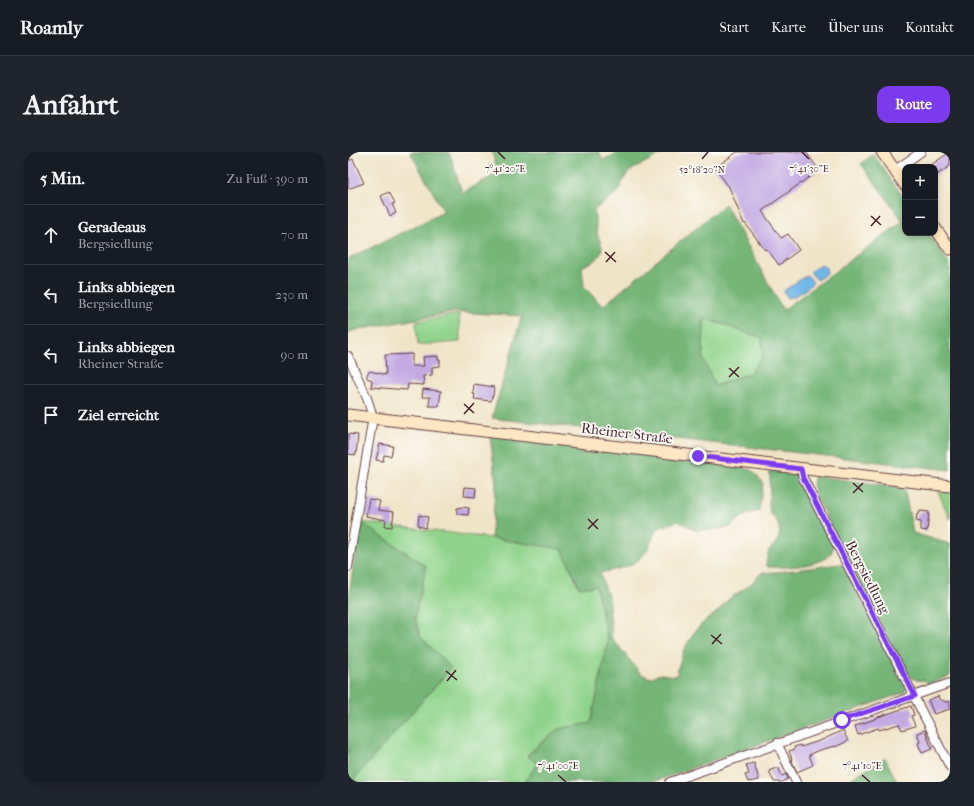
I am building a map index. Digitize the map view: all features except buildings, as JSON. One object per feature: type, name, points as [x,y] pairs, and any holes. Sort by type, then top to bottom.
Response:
[{"type":"main road","points":[[882,152],[902,180]]},
{"type":"main road","points":[[938,232],[950,249]]},
{"type":"main road","name":"Rheiner Straße","points":[[348,415],[950,486]]},
{"type":"street","points":[[895,170],[921,152]]},
{"type":"street","points":[[348,356],[367,398],[373,418],[348,567]]},
{"type":"street","name":"Bergsiedlung","points":[[801,469],[803,478],[950,767]]},
{"type":"street","points":[[670,782],[950,683]]},
{"type":"street","points":[[777,743],[796,782]]},
{"type":"green space","points":[[410,152],[448,152],[451,157],[462,193],[498,173],[492,152],[599,152],[603,160],[620,152],[664,152],[628,172],[617,193],[594,210],[597,233],[602,247],[601,253],[596,260],[582,267],[584,287],[603,306],[725,204],[783,310],[902,222],[902,236],[930,236],[950,265],[950,470],[492,418],[522,316],[456,312],[355,330],[348,333],[348,259],[444,212]],"holes":[[[704,318],[762,338],[763,356],[750,373],[715,386],[703,358]]]},
{"type":"green space","points":[[873,154],[902,196],[902,220],[861,164]]},
{"type":"green space","points":[[459,314],[460,342],[418,345],[416,322]]},
{"type":"green space","points":[[704,318],[762,338],[763,356],[750,373],[715,386],[703,358]]},
{"type":"green space","points":[[490,435],[698,461],[747,469],[753,471],[763,483],[759,511],[742,517],[730,527],[710,530],[695,530],[678,521],[656,529],[647,550],[636,562],[621,568],[600,573],[608,596],[612,638],[641,674],[650,678],[660,674],[676,676],[684,649],[696,630],[717,612],[728,600],[752,583],[761,573],[840,564],[843,565],[906,688],[905,692],[653,782],[524,782],[538,764],[527,756],[558,729],[591,723],[608,641],[596,586],[580,588],[562,549],[491,538],[496,484]]},
{"type":"green space","points":[[769,470],[797,474],[800,478],[833,544],[832,552],[818,562],[785,567],[768,567],[766,564],[769,550],[776,543],[780,531],[778,523],[770,514]]},
{"type":"green space","points":[[815,476],[904,488],[913,533],[950,544],[950,676],[928,684],[924,680],[913,678],[905,670],[816,497],[813,482]]},
{"type":"green space","points":[[938,491],[950,492],[950,519]]},
{"type":"green space","points":[[360,522],[491,538],[562,549],[579,588],[596,586],[608,641],[591,723],[558,729],[527,755],[538,764],[524,782],[356,782],[354,779],[451,668],[419,636],[415,618],[426,566]]},
{"type":"green space","points":[[360,522],[426,566],[415,618],[420,636],[451,668],[354,779],[356,782],[348,782],[348,601]]},
{"type":"green space","points":[[885,758],[897,782],[845,782]]},
{"type":"water","points":[[821,264],[826,268],[827,273],[817,280],[811,271]]},
{"type":"water","points":[[807,275],[813,282],[802,292],[788,298],[784,292],[785,290]]},
{"type":"route","points":[[698,456],[801,469],[803,478],[915,696],[842,720]]}]
